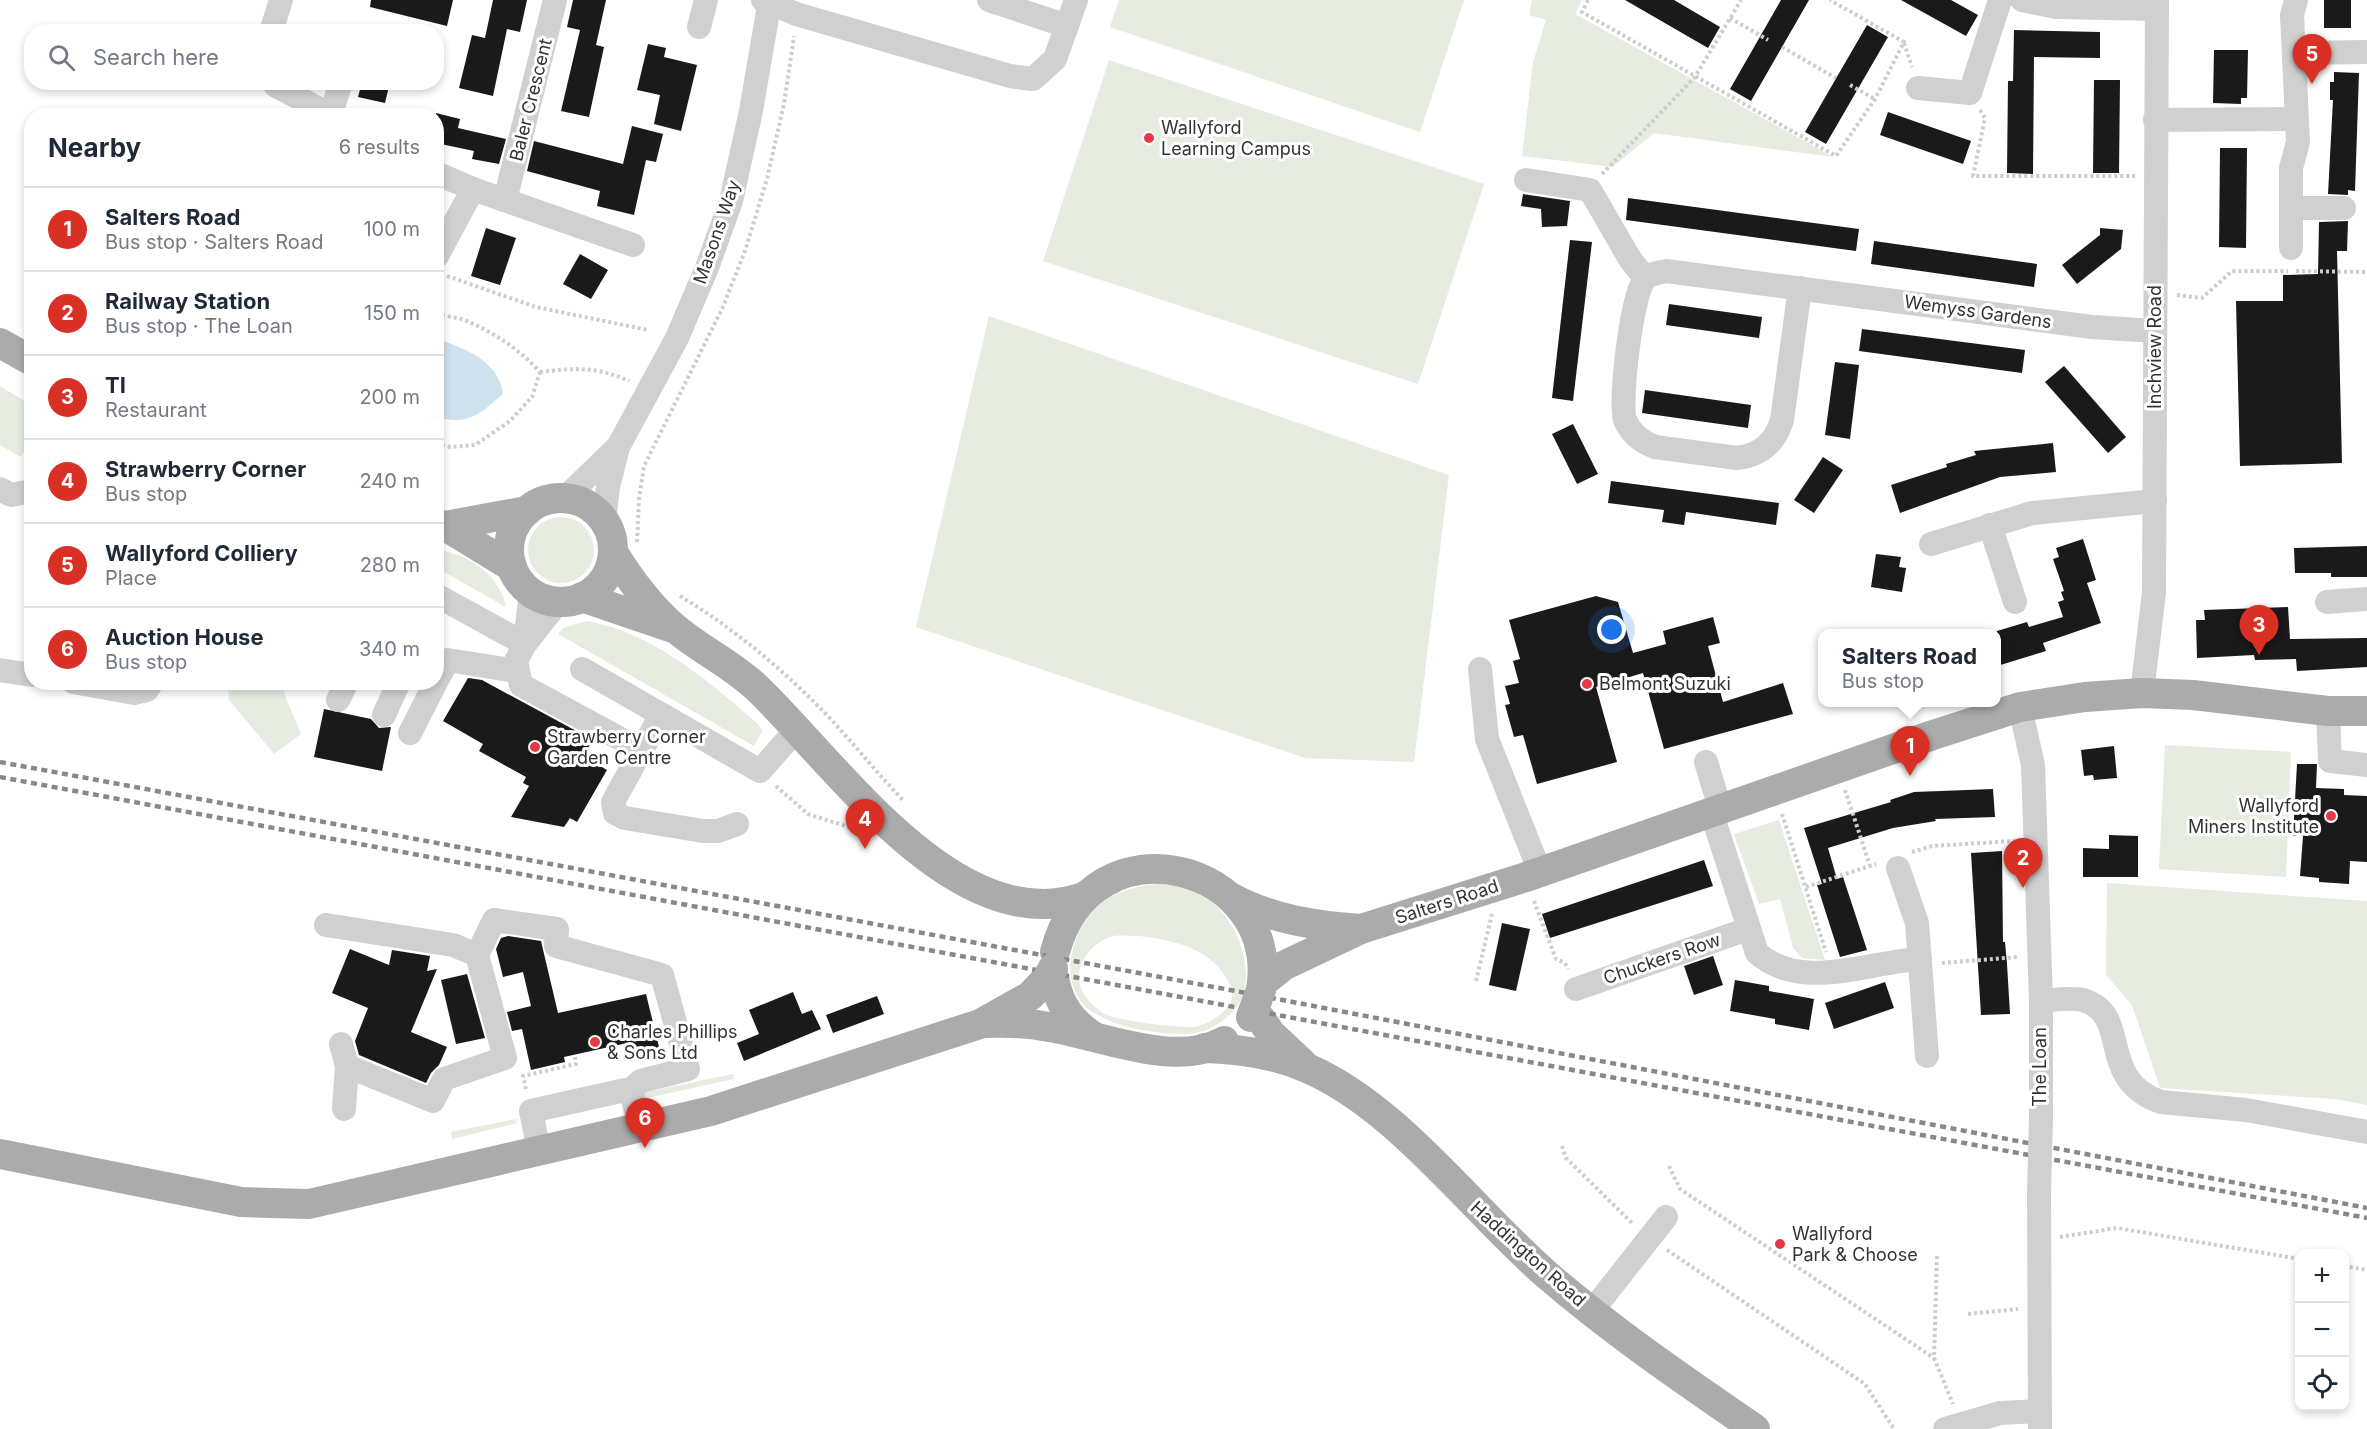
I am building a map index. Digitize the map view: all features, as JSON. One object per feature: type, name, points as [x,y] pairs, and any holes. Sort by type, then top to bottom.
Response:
[{"type":"main road","points":[[0,344],[24,357]]},
{"type":"main road","points":[[675,628],[570,599],[531,592],[519,580],[512,567],[510,539],[518,521],[527,511],[547,500],[565,498],[584,503],[604,521],[611,535],[627,551],[632,583],[675,628],[755,686],[856,795],[918,849],[946,870],[1005,899],[1044,934],[1064,1008],[1073,1020],[1093,1036]]},
{"type":"main road","points":[[444,525],[527,511]]},
{"type":"main road","points":[[444,527],[512,567]]},
{"type":"main road","points":[[570,599],[601,582],[627,551]]},
{"type":"main road","name":"Salters Road","points":[[1258,1003],[1283,966],[1361,929],[1540,872],[2020,707],[2085,697],[2142,693],[2193,695],[2328,711],[2367,711]]},
{"type":"main road","points":[[0,1154],[240,1202],[309,1204],[711,1111],[980,1024],[1030,996],[1053,964],[1068,920],[1084,897],[1108,879],[1150,868],[1174,869],[1194,875],[1227,895],[1250,924],[1259,945],[1258,1003],[1233,1036],[1205,1048],[1136,1048],[1093,1036],[1025,1024],[980,1024]]},
{"type":"main road","name":"Salters Road","points":[[1227,895],[1286,918],[1333,927],[1361,929]]},
{"type":"main road","points":[[1005,899],[1050,904],[1084,897]]},
{"type":"main road","name":"Haddington Road","points":[[1258,1003],[1271,1034],[1309,1068],[1369,1106],[1425,1155],[1513,1244],[1653,1360],[1755,1429]]},
{"type":"main road","name":"Haddington Road","points":[[1205,1048],[1241,1050],[1287,1060],[1309,1068]]},
{"type":"street","points":[[274,24],[281,0]]},
{"type":"street","name":"Baler Crescent","points":[[505,201],[555,0]]},
{"type":"street","points":[[699,27],[706,0]]},
{"type":"street","points":[[989,0],[1066,26]]},
{"type":"street","points":[[767,1],[796,14],[1010,76],[1033,80],[1055,59],[1076,0]]},
{"type":"street","points":[[1918,88],[1970,93],[2000,0]]},
{"type":"street","points":[[2022,0],[2056,7],[2157,4]]},
{"type":"street","points":[[2290,248],[2291,168],[2298,142],[2292,15],[2296,0]]},
{"type":"street","name":"Masons Way","points":[[604,521],[608,487],[618,447],[677,338],[704,275],[731,201],[751,111],[767,1]]},
{"type":"street","name":"Inchview Road","points":[[2142,693],[2154,591],[2157,4]]},
{"type":"street","points":[[2295,53],[2367,52]]},
{"type":"street","points":[[280,90],[297,107]]},
{"type":"street","points":[[334,108],[339,90]]},
{"type":"street","points":[[2155,120],[2296,118]]},
{"type":"street","points":[[444,176],[505,201],[633,245]]},
{"type":"street","points":[[1526,180],[1590,190],[1630,259],[1645,278],[1635,297],[1622,401],[1626,421],[1638,438],[1655,447],[1737,458],[1747,457],[1766,448],[1779,431],[1800,288]]},
{"type":"street","points":[[444,250],[474,189]]},
{"type":"street","points":[[2291,208],[2344,208]]},
{"type":"street","name":"Wemyss Gardens","points":[[1645,278],[1666,272],[2092,327],[2155,331]]},
{"type":"street","name":"Masons Way","points":[[565,498],[618,447]]},
{"type":"street","points":[[1931,544],[2032,513],[2155,501]]},
{"type":"street","points":[[1990,525],[2015,602]]},
{"type":"street","points":[[525,644],[531,592]]},
{"type":"street","points":[[444,599],[525,644]]},
{"type":"street","points":[[570,599],[525,644],[516,661],[516,671],[521,684],[641,750]]},
{"type":"street","points":[[2327,602],[2367,599]]},
{"type":"street","points":[[444,666],[448,660],[516,671]]},
{"type":"street","points":[[0,669],[24,674]]},
{"type":"street","points":[[582,669],[760,771],[797,729]]},
{"type":"street","points":[[1480,669],[1487,739],[1540,872]]},
{"type":"street","points":[[117,690],[134,693],[147,690]]},
{"type":"street","points":[[384,715],[395,690]]},
{"type":"street","points":[[410,733],[431,690]]},
{"type":"street","name":"The Loan","points":[[2020,707],[2033,765],[2041,1000],[2039,1420]]},
{"type":"street","points":[[2328,711],[2330,761],[2367,765]]},
{"type":"street","points":[[661,715],[613,802],[615,813],[626,818],[703,831],[718,831],[737,824]]},
{"type":"street","points":[[1706,762],[1715,810],[1748,929],[1757,953],[1770,964],[1817,974],[1892,961],[1920,962]]},
{"type":"street","points":[[1898,868],[1917,923],[1927,1056]]},
{"type":"street","points":[[344,1109],[344,1055],[433,1101],[444,1079],[505,1058],[477,955],[494,920],[557,929],[556,946],[662,975],[688,1069],[641,1081],[629,1091],[531,1110],[539,1150]]},
{"type":"street","points":[[326,925],[453,945],[477,955]]},
{"type":"street","name":"Chuckers Row","points":[[1576,989],[1748,929]]},
{"type":"street","points":[[2041,1000],[2075,999],[2092,1004],[2100,1010],[2112,1029],[2119,1064],[2127,1079],[2149,1097],[2161,1102],[2246,1110],[2367,1132]]},
{"type":"street","points":[[629,1091],[636,1105],[640,1127]]},
{"type":"street","points":[[1593,1311],[1666,1217]]},
{"type":"street","points":[[1953,1426],[2000,1413],[2039,1420]]},
{"type":"path","points":[[1588,0],[1582,12],[1836,156],[1875,99],[1904,42],[1830,0]]},
{"type":"path","points":[[1590,190],[1605,170],[1695,77],[1741,0]]},
{"type":"path","points":[[627,551],[637,541],[640,528],[639,499],[644,466],[722,309],[745,251],[767,179],[784,104],[796,14]]},
{"type":"path","points":[[1730,18],[1768,40]]},
{"type":"path","points":[[1782,47],[1836,78]]},
{"type":"path","points":[[1850,85],[1875,99]]},
{"type":"path","points":[[1970,93],[1985,118],[1973,176],[2156,176]]},
{"type":"path","points":[[444,267],[536,307],[648,330]]},
{"type":"path","points":[[2156,293],[2202,298],[2232,271],[2367,272]]},
{"type":"path","points":[[444,316],[467,321],[495,336],[526,358],[540,372]]},
{"type":"path","points":[[540,372],[582,367],[606,371],[649,390]]},
{"type":"path","points":[[444,446],[475,445],[510,421],[532,398],[540,372]]},
{"type":"path","points":[[671,590],[717,618],[776,665],[824,712],[871,767],[911,808]]},
{"type":"path","points":[[1838,769],[1870,866]]},
{"type":"path","points":[[760,771],[808,814],[858,830]]},
{"type":"path","points":[[1774,791],[1833,973]]},
{"type":"path","points":[[1523,900],[1533,897],[1556,958],[1565,963],[1576,989]]},
{"type":"path","points":[[1476,981],[1492,911]]},
{"type":"path","points":[[1920,962],[2039,956]]},
{"type":"path","points":[[531,1110],[523,1076],[576,1064],[575,1057]]},
{"type":"path","points":[[1562,1146],[1566,1158],[1650,1238],[1865,1384],[1894,1429]]},
{"type":"path","points":[[1670,1166],[1680,1189],[1934,1358]]},
{"type":"path","points":[[2052,1238],[2117,1228],[2295,1258]]},
{"type":"path","points":[[1937,1256],[1934,1358],[1953,1426]]},
{"type":"path","points":[[2349,1267],[2367,1270]]},
{"type":"path","points":[[1968,1314],[2039,1308]]},
{"type":"shaded area","points":[[1119,0],[1464,0],[1420,132],[1110,27]]},
{"type":"shaded area","points":[[1532,0],[1582,0],[1575,14],[1833,157],[1654,133],[1613,167],[1522,156],[1533,62],[1546,20],[1529,15]]},
{"type":"shaded area","points":[[1109,60],[1484,184],[1418,384],[1043,261]]},
{"type":"shaded area","points":[[989,316],[1449,475],[1414,762],[1305,758],[916,627]]},
{"type":"shaded area","points":[[0,386],[24,401],[24,451],[21,457],[0,445]]},
{"type":"shaded area","points":[[554,517],[568,517],[580,522],[589,531],[594,550],[592,563],[585,574],[568,583],[554,583],[542,578],[533,569],[528,557],[528,543],[533,531],[542,522]]},
{"type":"shaded area","points":[[444,551],[471,561],[489,575],[502,595],[506,607],[444,572]]},
{"type":"shaded area","points":[[587,621],[635,636],[700,676],[758,724],[762,731],[754,746],[558,634],[563,628]]},
{"type":"shaded area","points":[[228,690],[284,690],[301,734],[274,754],[229,700]]},
{"type":"shaded area","points":[[2165,745],[2291,752],[2286,877],[2159,869]]},
{"type":"shaded area","points":[[1779,820],[1825,960],[1802,958],[1793,948],[1780,899],[1759,904],[1734,834]]},
{"type":"shaded area","points":[[1159,883],[1196,892],[1207,898],[1229,922],[1244,955],[1245,989],[1238,1005],[1227,1017],[1204,1031],[1183,1034],[1153,1032],[1108,1020],[1086,1007],[1077,995],[1072,981],[1072,952],[1077,937],[1093,912],[1116,894]],"holes":[[[1114,936],[1152,938],[1178,943],[1201,953],[1212,961],[1230,985],[1232,992],[1228,1007],[1210,1021],[1193,1027],[1137,1022],[1114,1017],[1103,1013],[1091,1003],[1083,992],[1079,974],[1081,965],[1091,949]]]},
{"type":"shaded area","points":[[2107,883],[2367,901],[2367,1105],[2334,1099],[2160,1088],[2132,1005],[2106,975]]},
{"type":"shaded area","points":[[733,1074],[734,1079],[642,1099],[642,1093]]},
{"type":"shaded area","points":[[516,1119],[517,1123],[452,1139],[451,1132]]},
{"type":"water","points":[[444,342],[469,351],[488,365],[495,373],[503,394],[473,416],[457,420],[444,418]]},
{"type":"building","points":[[371,0],[453,0],[447,26],[370,7]]},
{"type":"building","points":[[493,0],[527,0],[520,32],[507,29],[493,96],[459,88],[472,35],[485,38]]},
{"type":"building","points":[[573,0],[606,0],[596,45],[604,47],[589,117],[561,111],[580,30],[567,27]]},
{"type":"building","points":[[1625,0],[1674,0],[1720,27],[1708,48]]},
{"type":"building","points":[[1781,0],[1809,0],[1751,101],[1730,89]]},
{"type":"building","points":[[1901,0],[1951,0],[1978,15],[1966,36]]},
{"type":"building","points":[[2324,0],[2351,0],[2351,28],[2324,28]]},
{"type":"building","points":[[1867,25],[1888,37],[1826,144],[1805,132]]},
{"type":"building","points":[[2014,30],[2100,32],[2100,58],[2034,57],[2033,174],[2007,173],[2008,81],[2013,81]]},
{"type":"building","points":[[648,44],[666,48],[664,57],[697,65],[681,131],[654,124],[660,95],[637,90]]},
{"type":"building","points":[[2214,50],[2248,50],[2247,98],[2241,98],[2241,104],[2213,103]]},
{"type":"building","points":[[2334,72],[2359,73],[2355,191],[2348,190],[2348,195],[2328,194],[2333,100],[2330,100],[2330,82],[2334,82]]},
{"type":"building","points":[[2094,80],[2120,80],[2119,173],[2093,173]]},
{"type":"building","points":[[360,90],[388,90],[385,103],[358,97]]},
{"type":"building","points":[[1888,112],[1971,141],[1963,164],[1880,135]]},
{"type":"building","points":[[444,115],[460,119],[458,128],[506,139],[499,164],[472,159],[474,151],[444,145]]},
{"type":"building","points":[[632,126],[663,134],[656,162],[646,160],[634,215],[597,206],[600,191],[527,171],[534,141],[623,164]]},
{"type":"building","points":[[2220,148],[2247,148],[2246,248],[2219,247]]},
{"type":"building","points":[[1523,194],[1570,201],[1567,226],[1542,227],[1541,209],[1521,206]]},
{"type":"building","points":[[1628,198],[1859,229],[1856,251],[1626,220]]},
{"type":"building","points":[[2348,221],[2347,251],[2337,251],[2342,463],[2240,466],[2236,301],[2283,301],[2283,275],[2318,274],[2319,222]]},
{"type":"building","points":[[486,228],[516,238],[500,285],[471,276]]},
{"type":"building","points":[[2100,228],[2123,230],[2121,249],[2077,284],[2062,265],[2100,235]]},
{"type":"building","points":[[1570,240],[1592,242],[1573,401],[1552,398]]},
{"type":"building","points":[[1874,241],[2037,264],[2034,287],[1871,264]]},
{"type":"building","points":[[580,254],[608,270],[591,299],[563,284]]},
{"type":"building","points":[[1669,304],[1762,317],[1759,338],[1666,325]]},
{"type":"building","points":[[1862,329],[2025,350],[2022,373],[1859,351]]},
{"type":"building","points":[[1835,362],[1859,365],[1850,439],[1825,435]]},
{"type":"building","points":[[2064,366],[2126,437],[2108,453],[2045,382]]},
{"type":"building","points":[[1645,390],[1751,405],[1748,428],[1642,413]]},
{"type":"building","points":[[1573,424],[1598,474],[1577,484],[1552,434]]},
{"type":"building","points":[[2053,443],[2056,472],[2000,477],[1900,513],[1891,485],[1947,467],[1946,464],[1976,455],[1974,451]]},
{"type":"building","points":[[1823,457],[1843,470],[1814,513],[1794,500]]},
{"type":"building","points":[[1611,481],[1779,503],[1776,525],[1686,512],[1684,525],[1662,522],[1664,510],[1608,503]]},
{"type":"building","points":[[2083,539],[2096,580],[2087,583],[2101,623],[2043,643],[2046,651],[2001,665],[2001,630],[2027,622],[2029,627],[2063,617],[2058,602],[2064,600],[2061,592],[2064,591],[2053,559],[2059,557],[2056,548]]},
{"type":"building","points":[[2367,546],[2367,577],[2331,577],[2331,573],[2295,573],[2294,548]]},
{"type":"building","points":[[1876,554],[1901,557],[1899,567],[1906,568],[1902,592],[1871,587]]},
{"type":"building","points":[[1596,596],[1618,602],[1633,653],[1666,644],[1663,631],[1713,617],[1720,643],[1708,646],[1723,702],[1783,683],[1793,714],[1664,749],[1643,673],[1596,687],[1617,762],[1537,784],[1523,735],[1514,737],[1505,705],[1510,704],[1505,686],[1519,683],[1513,661],[1520,659],[1509,620]]},
{"type":"building","points":[[2288,607],[2290,639],[2367,638],[2367,667],[2297,671],[2296,659],[2255,660],[2254,655],[2197,658],[2196,620],[2205,620],[2204,610]]},
{"type":"building","name":"Strawberry Corner Garden Centre","points":[[468,678],[482,680],[593,740],[583,756],[607,770],[577,822],[570,818],[564,827],[511,817],[529,786],[523,783],[526,777],[479,751],[483,744],[443,721]]},
{"type":"building","points":[[324,709],[371,719],[379,728],[391,727],[382,771],[314,757]]},
{"type":"building","points":[[2114,746],[2117,778],[2094,780],[2093,775],[2084,776],[2081,750]]},
{"type":"building","name":"Wallyford Miners Institute","points":[[2297,764],[2317,764],[2316,788],[2344,789],[2344,795],[2367,796],[2367,862],[2350,861],[2349,884],[2319,882],[2319,878],[2300,876],[2303,836],[2293,836]]},
{"type":"building","points":[[1993,789],[1995,817],[1935,819],[1936,821],[1893,828],[1828,848],[1837,879],[1843,877],[1867,950],[1840,957],[1817,885],[1822,884],[1804,828],[1891,802],[1890,800],[1914,792]]},
{"type":"building","points":[[2109,835],[2138,836],[2138,877],[2083,877],[2083,848],[2109,849]]},
{"type":"building","points":[[2002,851],[2003,942],[2005,942],[2010,1014],[1981,1015],[1971,853]]},
{"type":"building","points":[[1704,860],[1713,886],[1550,938],[1542,914]]},
{"type":"building","points":[[1502,923],[1530,929],[1516,991],[1489,985]]},
{"type":"building","points":[[508,936],[541,941],[558,1013],[646,994],[660,1051],[630,1058],[627,1043],[564,1057],[565,1062],[531,1070],[522,1029],[512,1031],[507,1012],[531,1006],[523,972],[503,977],[496,949],[501,938]]},
{"type":"building","points":[[350,949],[389,965],[392,950],[430,956],[427,971],[437,969],[411,1032],[447,1047],[439,1065],[431,1073],[426,1083],[359,1055],[355,1041],[368,1008],[332,993]]},
{"type":"building","points":[[1713,956],[1723,985],[1694,995],[1684,966]]},
{"type":"building","points":[[467,974],[485,1038],[456,1044],[441,980]]},
{"type":"building","points":[[1735,980],[1769,986],[1769,991],[1814,999],[1809,1030],[1775,1024],[1775,1019],[1730,1011]]},
{"type":"building","points":[[1885,982],[1894,1008],[1834,1029],[1825,1003]]},
{"type":"building","points":[[793,992],[802,1014],[812,1010],[821,1029],[744,1061],[737,1043],[759,1034],[749,1010]]},
{"type":"building","points":[[877,996],[884,1014],[833,1033],[826,1015]]},
{"type":"railway","points":[[0,762],[1225,989],[2367,1208]]},
{"type":"railway","points":[[0,777],[2367,1218]]},
{"type":"place","name":"Wallyford Colliery","points":[[2312,84]]},
{"type":"place","name":"Wallyford Learning Campus","points":[[1149,138]]},
{"type":"place","name":"TI","points":[[2259,655]]},
{"type":"place","name":"Belmont Suzuki","points":[[1587,684]]},
{"type":"place","name":"Strawberry Corner Garden Centre","points":[[535,747]]},
{"type":"place","name":"Salters Road","points":[[1910,776]]},
{"type":"place","name":"Wallyford Miners Institute","points":[[2331,816]]},
{"type":"place","name":"Strawberry Corner","points":[[865,849]]},
{"type":"place","name":"Railway Station","points":[[2023,888]]},
{"type":"place","name":"Charles Phillips & Sons Ltd","points":[[595,1042]]},
{"type":"place","name":"Auction House","points":[[645,1148]]},
{"type":"place","name":"Wallyford Park & Choose","points":[[1780,1244]]}]
